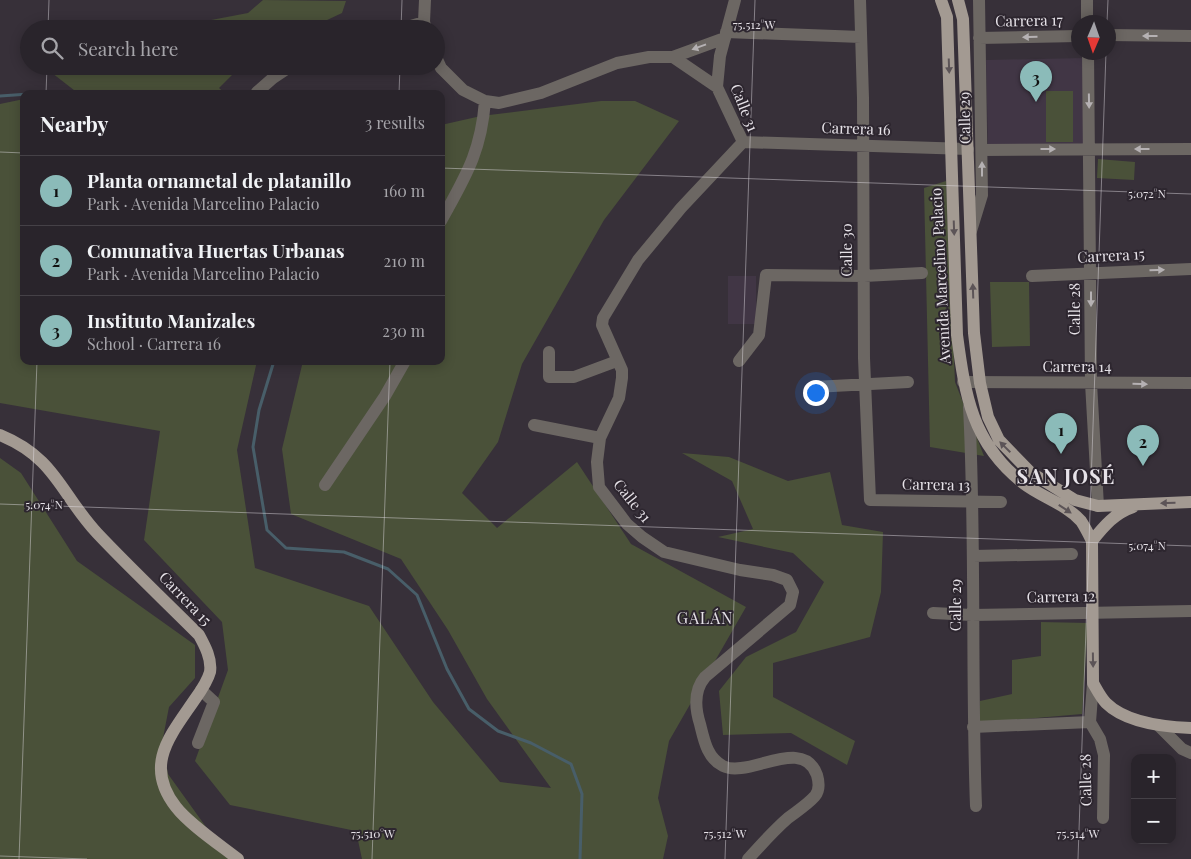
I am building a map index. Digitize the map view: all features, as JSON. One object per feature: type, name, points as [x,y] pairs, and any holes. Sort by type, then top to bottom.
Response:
[{"type":"main road","name":"Avenida Marcelino Palacio","points":[[941,0],[947,17],[957,335],[963,382],[969,404],[980,434],[1002,462],[1023,483],[1071,512],[1081,522],[1092,541]]},
{"type":"main road","name":"Avenida Marcelino Palacio","points":[[958,0],[963,19],[974,334],[980,383],[988,418],[999,440],[1030,472],[1075,500],[1098,506],[1191,502]]},
{"type":"main road","name":"Carrera 15","points":[[0,435],[22,444],[43,461],[96,531],[199,636],[208,651],[210,670],[201,690],[167,740],[161,758],[160,771],[166,792],[177,809],[238,859]]},
{"type":"main road","points":[[1145,503],[1124,510],[1112,519],[1092,541],[1093,683],[1106,703],[1128,717],[1158,725],[1191,728]]},
{"type":"street","points":[[425,0],[425,20]]},
{"type":"street","name":"Calle 31","points":[[735,0],[720,56],[718,87],[742,142],[681,208],[638,260],[603,318],[602,325],[622,378],[619,398],[600,438],[597,462],[600,487],[615,510],[642,537],[664,552],[740,570],[773,575],[787,580],[792,586],[793,599],[790,605],[705,677],[697,693],[698,717],[708,752],[723,766],[742,769],[764,762],[801,759],[814,768],[819,781],[816,795],[770,835],[748,859]]},
{"type":"street","name":"Calle 30","points":[[860,0],[866,384],[870,500]]},
{"type":"street","name":"Calle 29","points":[[971,233],[982,195],[979,0]]},
{"type":"street","points":[[1087,0],[1087,15]]},
{"type":"street","points":[[445,73],[453,83],[473,96],[485,101],[500,103],[540,93],[617,63],[649,57],[673,57],[726,35],[861,37]]},
{"type":"street","name":"Carrera 17","points":[[979,38],[1071,36]]},
{"type":"street","points":[[1116,36],[1191,36]]},
{"type":"street","points":[[673,57],[718,87]]},
{"type":"street","name":"Calle 28","points":[[1088,60],[1091,384],[1098,506]]},
{"type":"street","points":[[259,90],[278,75]]},
{"type":"street","points":[[445,214],[475,157],[483,129],[485,101]]},
{"type":"street","name":"Carrera 16","points":[[742,142],[968,148]]},
{"type":"street","points":[[982,150],[1191,149]]},
{"type":"street","name":"Carrera 15","points":[[1032,276],[1191,269]]},
{"type":"street","points":[[740,361],[759,335],[766,275],[864,276],[922,273]]},
{"type":"street","points":[[549,352],[549,377],[574,377],[617,361]]},
{"type":"street","points":[[325,485],[385,396],[403,365]]},
{"type":"street","points":[[814,387],[908,382]]},
{"type":"street","name":"Carrera 14","points":[[963,382],[1191,383]]},
{"type":"street","name":"Calle 29","points":[[969,404],[974,503],[972,615],[976,806]]},
{"type":"street","points":[[534,425],[600,438]]},
{"type":"street","name":"Carrera 13","points":[[870,500],[1001,502]]},
{"type":"street","points":[[972,556],[1072,554]]},
{"type":"street","name":"Carrera 12","points":[[933,613],[972,615],[1191,611]]},
{"type":"street","points":[[973,727],[1090,722],[1093,683]]},
{"type":"street","points":[[198,744],[214,702],[201,690]]},
{"type":"street","name":"Calle 28","points":[[1090,722],[1100,739],[1104,755],[1103,818]]},
{"type":"street","points":[[1158,725],[1182,749],[1191,753]]},
{"type":"shaded area","points":[[1071,58],[1071,60],[1084,60],[1085,144],[988,146],[986,60]]},
{"type":"shaded area","points":[[728,276],[756,276],[756,324],[728,324]]},
{"type":"green space","points":[[263,0],[346,1],[342,13],[327,20],[211,20],[248,13]]},
{"type":"green space","points":[[55,75],[232,75],[219,88],[221,90],[74,90]]},
{"type":"green space","points":[[1046,91],[1073,91],[1073,142],[1046,142]]},
{"type":"green space","points":[[20,100],[20,365],[256,365],[237,450],[255,568],[369,606],[433,702],[500,782],[551,788],[487,699],[448,630],[401,559],[291,514],[282,449],[302,365],[445,365],[445,124],[481,116],[601,101],[635,101],[679,121],[604,220],[522,364],[498,442],[462,493],[497,528],[577,462],[631,544],[746,607],[669,741],[658,798],[668,836],[663,859],[362,859],[356,831],[230,805],[195,761],[228,670],[222,622],[144,540],[160,431],[0,403],[0,104]]},
{"type":"green space","points":[[1098,159],[1135,162],[1134,180],[1097,178]]},
{"type":"green space","points":[[946,181],[955,382],[984,456],[930,447],[924,188]]},
{"type":"green space","points":[[990,282],[1029,282],[1030,346],[992,347]]},
{"type":"green space","points":[[682,453],[729,457],[788,481],[830,472],[842,525],[883,532],[881,592],[870,637],[773,663],[773,697],[855,741],[847,765],[791,733],[723,735],[719,691],[746,657],[796,632],[824,582],[793,553],[718,537],[753,529],[732,481]]},
{"type":"green space","points":[[0,458],[21,473],[77,561],[195,645],[195,678],[169,707],[162,743],[168,774],[229,859],[0,859]]},
{"type":"green space","points":[[1041,622],[1088,623],[1082,714],[979,723],[980,701],[1012,694],[1012,660],[1041,656]]},
{"type":"waterway","points":[[0,96],[20,95]]},
{"type":"waterway","points":[[273,365],[259,410],[253,447],[267,530],[286,548],[344,552],[388,569],[417,595],[447,669],[469,709],[498,731],[531,743],[571,764],[582,794],[580,859]]},
{"type":"place","name":"Instituto Manizales","points":[[1036,102]]},
{"type":"place","name":"Planta ornametal de platanillo","points":[[1061,454]]},
{"type":"place","name":"Comunativa Huertas Urbanas","points":[[1143,466]]},
{"type":"district","name":"SAN JOSÉ","points":[[1066,477]]},
{"type":"district","name":"GALÁN","points":[[705,618]]}]
